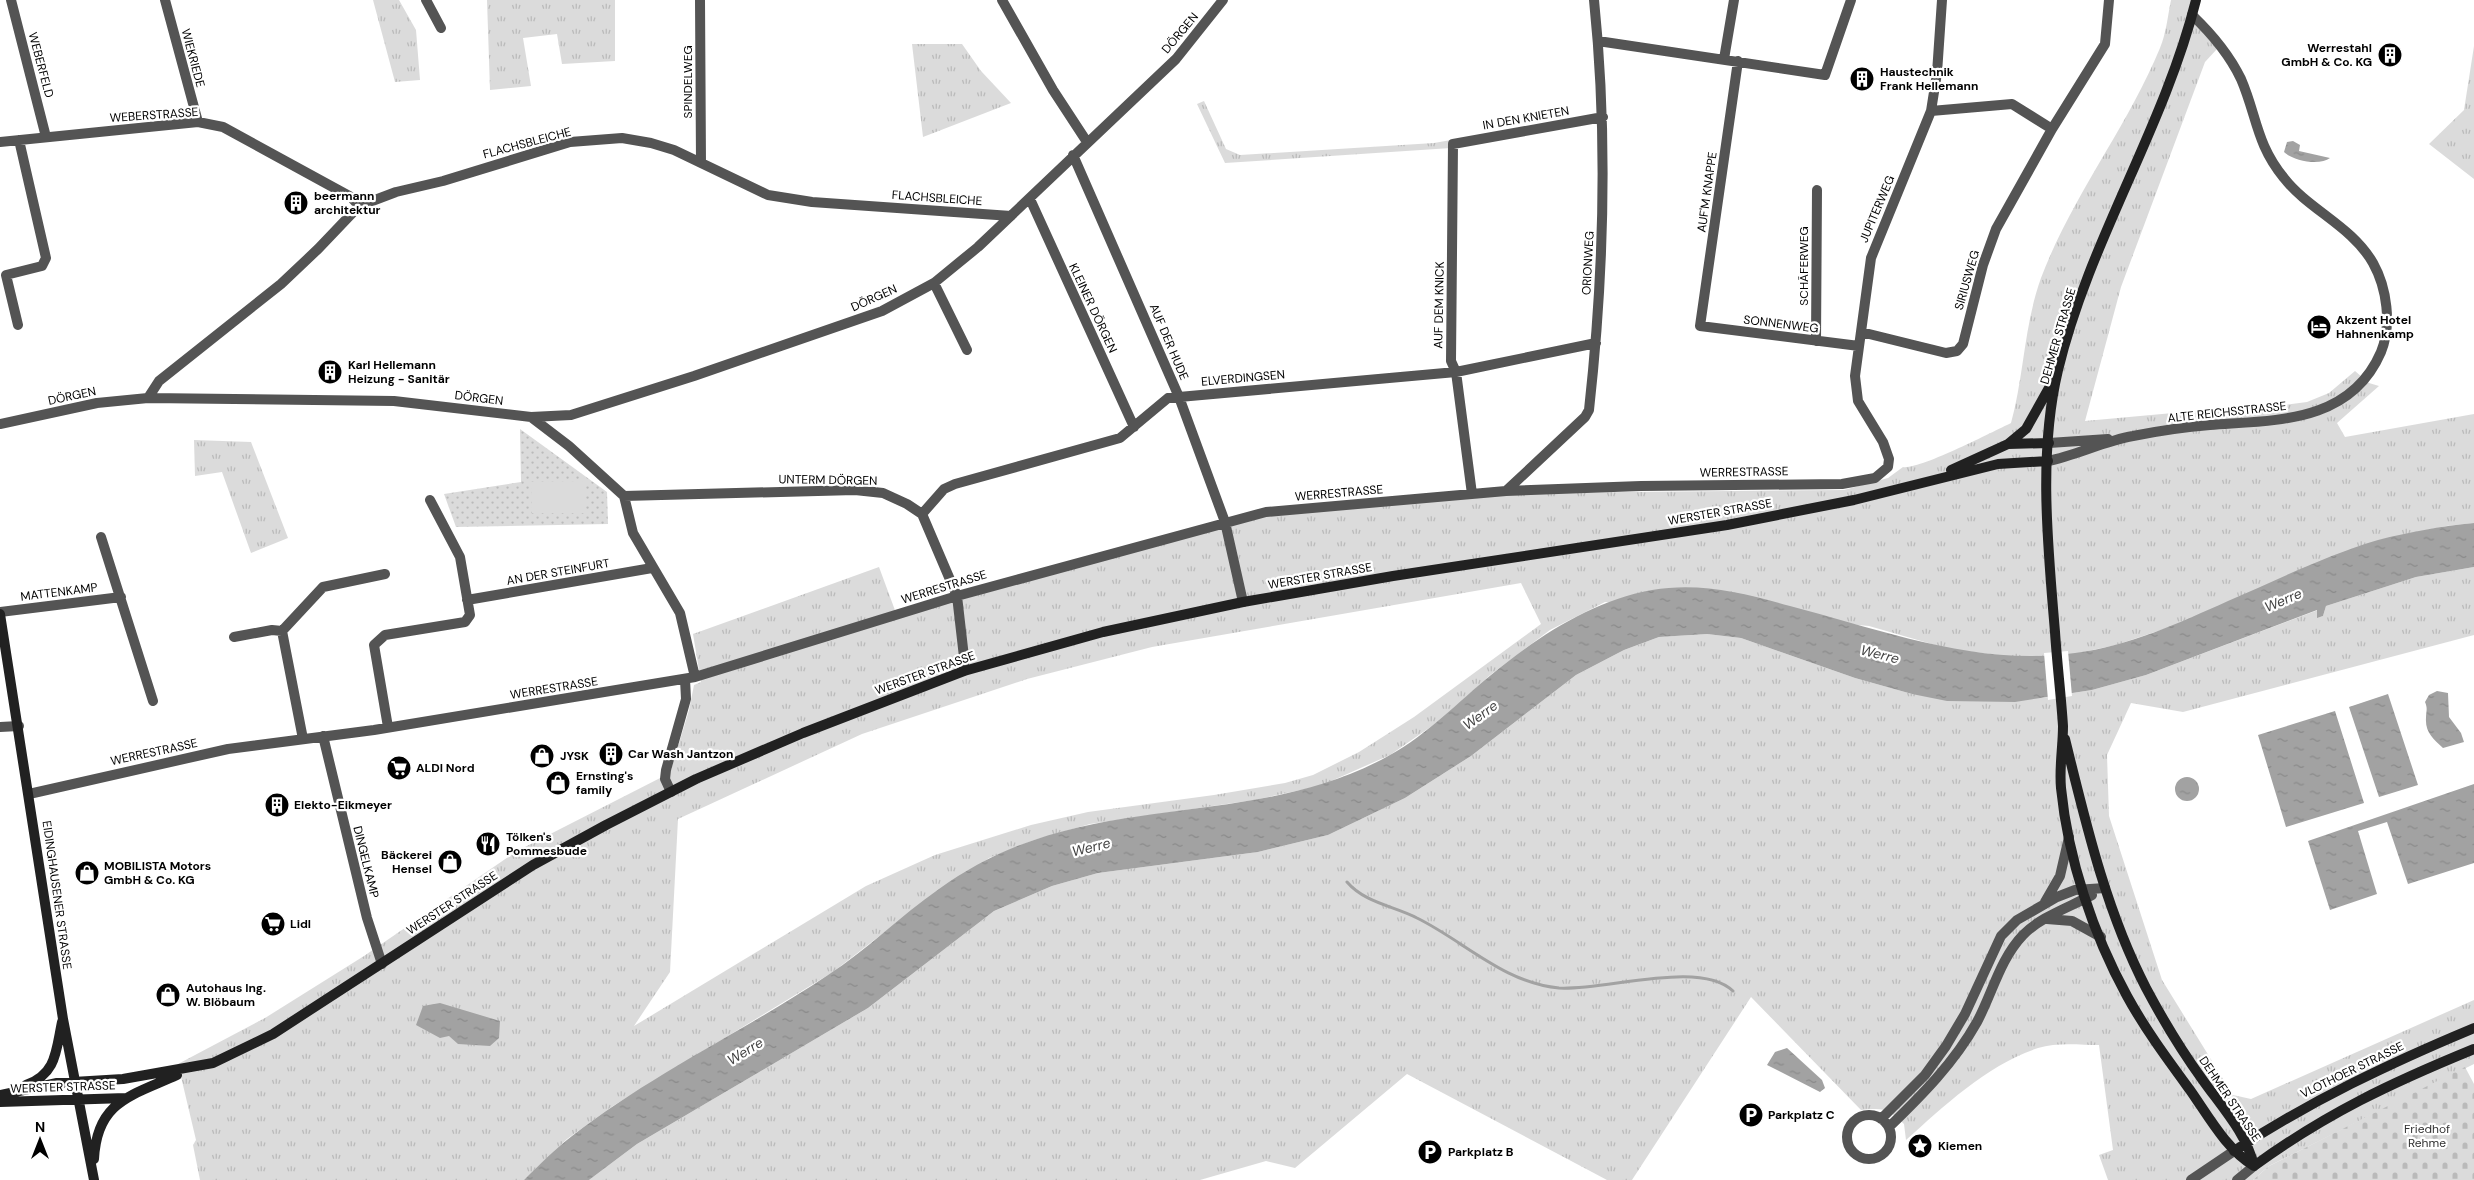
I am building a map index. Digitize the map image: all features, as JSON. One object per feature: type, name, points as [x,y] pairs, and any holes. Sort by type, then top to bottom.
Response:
[{"type":"main road","name":"DEHMER STRASSE","points":[[2196,0],[2170,84],[2087,280],[2058,371],[2048,461],[2049,550],[2063,729],[2060,775],[2069,836],[2085,894],[2100,937],[2128,997],[2167,1059],[2234,1151],[2254,1166]]},
{"type":"main road","points":[[2008,444],[2026,429],[2058,371]]},
{"type":"main road","name":"WERSTER STRASSE","points":[[1936,478],[2008,444],[2049,443]]},
{"type":"main road","name":"WERSTER STRASSE","points":[[0,1095],[57,1083],[123,1079],[190,1069],[213,1063],[273,1034],[533,866],[671,792],[803,733],[964,671],[1094,634],[1243,602],[1393,576],[1727,525],[1854,500],[1998,464],[2048,461]]},
{"type":"main road","name":"EIDINGHAUSENER STRASSE","points":[[0,613],[63,1019],[94,1179]]},
{"type":"main road","name":"DEHMER STRASSE","points":[[2063,729],[2105,888],[2130,954],[2164,1021],[2246,1143],[2254,1166]]},
{"type":"main road","points":[[0,1095],[35,1082],[44,1075],[56,1055],[63,1019]]},
{"type":"main road","name":"VLOTHOER STRASSE","points":[[2234,1151],[2320,1098],[2378,1069],[2474,1028]]},
{"type":"main road","points":[[2254,1166],[2290,1140],[2355,1101],[2401,1078],[2474,1049]]},
{"type":"main road","points":[[94,1179],[95,1144],[100,1124],[107,1114],[127,1098],[190,1069]]},
{"type":"main road","name":"WERSTER STRASSE","points":[[0,1102],[127,1098]]},
{"type":"street","name":"WEBERFELD","points":[[11,0],[46,137]]},
{"type":"street","name":"WIEKRIEDE","points":[[165,0],[198,122]]},
{"type":"street","points":[[426,0],[441,28]]},
{"type":"street","name":"SPINDELWEG","points":[[700,0],[701,164]]},
{"type":"street","points":[[1002,0],[1053,90],[1087,142]]},
{"type":"street","name":"DÖRGEN","points":[[0,424],[97,402],[148,398],[394,401],[531,417],[571,415],[694,376],[882,310],[934,282],[978,247],[1012,216],[1176,58],[1223,0]]},
{"type":"street","name":"ORIONWEG","points":[[1506,491],[1585,417],[1589,410],[1596,343],[1602,233],[1603,116],[1594,0]]},
{"type":"street","points":[[1724,59],[1734,0]]},
{"type":"street","points":[[1598,41],[1825,75],[1851,0]]},
{"type":"street","name":"JUPITERWEG","points":[[1874,478],[1888,467],[1889,459],[1883,442],[1858,401],[1855,376],[1871,258],[1931,111],[1937,73],[1942,0]]},
{"type":"street","name":"SIRIUSWEG","points":[[1861,332],[1946,353],[1957,351],[1963,344],[1983,265],[1996,230],[2052,129],[2106,44],[2109,0]]},
{"type":"street","name":"ALTE REICHSSTRASSE","points":[[2049,443],[2124,438],[2209,425],[2266,423],[2311,413],[2334,403],[2356,387],[2378,359],[2385,342],[2387,323],[2386,303],[2374,265],[2366,251],[2350,234],[2296,192],[2276,168],[2261,143],[2241,80],[2230,59],[2223,47],[2192,15]]},
{"type":"street","name":"AUF'M KNAPPE","points":[[1700,326],[1738,61]]},
{"type":"street","points":[[1931,111],[2012,104],[2052,129]]},
{"type":"street","name":"IN DEN KNIETEN","points":[[1453,144],[1603,116]]},
{"type":"street","name":"WEBERSTRASSE","points":[[0,142],[198,122],[222,127],[351,197],[359,206]]},
{"type":"street","name":"FLACHSBLEICHE","points":[[148,398],[159,381],[281,284],[359,206],[396,192],[443,181],[570,142],[622,138],[667,148],[768,195],[812,202],[1012,216]]},
{"type":"street","points":[[18,325],[6,275],[42,266],[46,258],[19,140]]},
{"type":"street","name":"AUF DEM KNICK","points":[[1453,144],[1451,361],[1456,372],[1472,494]]},
{"type":"street","name":"AUF DER HUDE","points":[[1074,155],[1179,397],[1224,522],[1243,602]]},
{"type":"street","name":"SCHÄFERWEG","points":[[1816,341],[1817,190]]},
{"type":"street","name":"KLEINER DÖRGEN","points":[[1030,199],[1134,427]]},
{"type":"street","points":[[934,282],[967,350]]},
{"type":"street","name":"SONNENWEG","points":[[1700,326],[1859,346]]},
{"type":"street","name":"ELVERDINGSEN","points":[[922,514],[944,489],[956,484],[1120,438],[1168,398],[1456,372],[1596,343]]},
{"type":"street","points":[[531,417],[569,446],[624,496],[633,533],[680,613],[690,678],[666,770],[665,779],[671,792]]},
{"type":"street","name":"ALTE REICHSSTRASSE","points":[[2048,461],[2124,438]]},
{"type":"street","name":"WERRESTRASSE","points":[[29,794],[228,749],[388,727],[690,678],[957,596],[1266,512],[1506,491],[1641,486],[1842,484],[1874,478]]},
{"type":"street","name":"UNTERM DÖRGEN","points":[[624,496],[855,490],[883,493],[907,504],[922,514]]},
{"type":"street","points":[[388,727],[374,645],[385,635],[465,622],[470,615],[460,557],[430,500]]},
{"type":"street","points":[[922,514],[957,596],[964,671]]},
{"type":"street","name":"MATTENKAMP","points":[[101,537],[153,701]]},
{"type":"street","name":"AN DER STEINFURT","points":[[467,600],[652,568]]},
{"type":"street","points":[[282,631],[323,587],[384,574]]},
{"type":"street","name":"MATTENKAMP","points":[[0,613],[121,597]]},
{"type":"street","points":[[234,637],[272,630],[282,631]]},
{"type":"street","points":[[282,631],[303,739]]},
{"type":"street","points":[[0,726],[19,726]]},
{"type":"street","name":"DINGELKAMP","points":[[323,736],[367,918],[382,964]]},
{"type":"street","points":[[2043,904],[2056,887],[2069,836]]},
{"type":"street","points":[[1889,1127],[1934,1082],[1957,1055],[1977,1021],[2012,949],[2024,934],[2085,894],[2105,888]]},
{"type":"street","points":[[1881,1119],[1925,1075],[1946,1046],[1965,1014],[2001,936],[2017,920],[2043,904],[2066,893],[2085,894]]},
{"type":"street","points":[[2046,919],[2072,921],[2100,937]]},
{"type":"street","points":[[1864,1115],[1881,1119],[1889,1127],[1892,1138],[1888,1149],[1880,1157],[1870,1160],[1858,1158],[1851,1152],[1847,1143],[1846,1134],[1850,1125],[1864,1115]]},
{"type":"street","points":[[2191,1180],[2234,1151]]},
{"type":"street","points":[[2237,1180],[2254,1166]]},
{"type":"green space","points":[[373,0],[399,0],[416,30],[420,80],[395,82]]},
{"type":"green space","points":[[487,0],[615,0],[615,61],[562,64],[557,34],[523,38],[531,86],[490,90]]},
{"type":"green space","points":[[2171,0],[2191,0],[2217,49],[2205,62],[2121,287],[2085,421],[2269,407],[2307,402],[2329,393],[2355,371],[2369,383],[2379,386],[2337,423],[2345,437],[2474,414],[2474,523],[2446,526],[2380,540],[2335,556],[2173,626],[2116,645],[2074,654],[2015,657],[1949,649],[1869,626],[1605,602],[1550,630],[1489,676],[1442,719],[1390,755],[1320,786],[1254,800],[1090,824],[1034,840],[989,858],[882,934],[833,972],[613,1106],[567,1139],[524,1180],[200,1180],[193,1145],[196,1140],[178,1064],[265,1018],[364,956],[517,851],[668,774],[671,770],[689,710],[694,685],[701,682],[693,634],[879,567],[896,613],[1266,514],[1516,493],[1844,490],[1888,478],[1903,467],[1924,463],[1939,457],[2011,423],[2019,387],[2027,332],[2041,278],[2068,219],[2147,77],[2162,43]],"holes":[[[1521,583],[1541,624],[1414,717],[1359,752],[1313,775],[1285,783],[1214,795],[1088,812],[1031,825],[935,855],[866,886],[634,1026],[670,972],[678,819],[862,734],[1027,679],[1152,647]]]},
{"type":"green space","points":[[912,44],[962,44],[981,71],[1011,103],[923,137]]},
{"type":"green space","points":[[2474,46],[2474,179],[2429,144],[2464,110]]},
{"type":"green space","points":[[1204,101],[1226,149],[1240,155],[1434,143],[1451,140],[1451,148],[1225,163],[1197,104]]},
{"type":"green space","points":[[520,429],[607,492],[608,524],[456,527],[444,494],[521,482]]},
{"type":"green space","points":[[194,440],[251,442],[288,538],[251,553],[222,472],[195,476]]},
{"type":"green space","points":[[585,481],[585,513],[532,513],[531,482]]},
{"type":"green space","points":[[2474,567],[2474,635],[2183,712],[2131,703],[2107,755],[2109,816],[2162,980],[2233,1095],[2251,1099],[2474,1000],[2474,1064],[2269,1166],[2253,1180],[2108,1180],[2099,1155],[2113,1150],[2099,1045],[2053,1045],[2019,1055],[1967,1087],[1906,1140],[1904,1124],[1885,1110],[1861,1110],[1751,997],[1632,1180],[1607,1180],[1407,1074],[1295,1168],[1266,1161],[1200,1180],[589,1180],[637,1144],[868,1008],[994,911],[1052,886],[1098,873],[1258,852],[1328,835],[1405,798],[1471,756],[1576,675],[1624,650],[1659,637],[1707,634],[1741,638],[1855,678],[1912,694],[2041,698],[2092,690],[2146,675],[2318,610],[2317,618],[2323,616],[2326,606],[2416,577]]},
{"type":"green space","name":"Friedhof Rehme","points":[[2465,1067],[2474,1084],[2474,1180],[2253,1180],[2269,1166]]},
{"type":"water","points":[[2293,141],[2300,145],[2299,151],[2330,158],[2320,162],[2313,162],[2294,158],[2284,152],[2287,142]]},
{"type":"water","name":"Werre","points":[[2474,523],[2474,567],[2416,577],[2326,606],[2323,616],[2317,618],[2317,610],[2146,675],[2092,690],[2015,702],[1947,701],[1912,694],[1855,678],[1741,638],[1707,634],[1659,637],[1624,650],[1576,675],[1471,756],[1405,798],[1328,835],[1258,852],[1098,873],[1052,886],[994,911],[868,1008],[637,1144],[589,1180],[524,1180],[559,1146],[603,1114],[666,1073],[828,975],[856,955],[925,899],[961,874],[985,861],[1022,844],[1078,827],[1259,799],[1304,789],[1347,775],[1404,747],[1430,728],[1491,675],[1528,647],[1567,622],[1608,602],[1652,590],[1687,587],[1705,588],[1756,597],[1895,635],[1966,651],[2038,656],[2075,653],[2115,645],[2153,633],[2302,568],[2359,546],[2414,532]]},
{"type":"water","points":[[2437,691],[2448,693],[2449,717],[2461,733],[2464,742],[2443,748],[2428,731],[2425,702],[2429,695]]},
{"type":"water","points":[[2388,694],[2418,785],[2379,797],[2349,707]]},
{"type":"water","points":[[2335,711],[2364,803],[2286,827],[2258,735]]},
{"type":"water","points":[[2187,777],[2192,778],[2198,784],[2198,794],[2192,800],[2187,801],[2182,800],[2176,794],[2175,789],[2176,784],[2182,778]]},
{"type":"water","points":[[2474,784],[2474,863],[2408,884],[2387,822],[2358,831],[2377,894],[2330,910],[2308,841]]},
{"type":"water","points":[[440,1003],[500,1021],[499,1038],[490,1046],[458,1044],[449,1036],[440,1038],[416,1025],[423,1006]]},
{"type":"water","points":[[1787,1048],[1822,1080],[1825,1088],[1820,1092],[1767,1065],[1775,1052]]},
{"type":"pier","points":[[2068,651],[2072,696],[2048,700],[2044,653]]},
{"type":"waterway","points":[[1347,882],[1362,895],[1434,927],[1502,970],[1539,984],[1559,988],[1578,988],[1650,979],[1698,977],[1718,982],[1733,991]]},
{"type":"place","name":"Werrestahl GmbH & Co. KG","points":[[2390,55]]},
{"type":"place","name":"Haustechnik Frank Hellemann","points":[[1862,79]]},
{"type":"place","name":"beermann architektur","points":[[296,203]]},
{"type":"place","name":"Akzent Hotel Hahnenkamp","points":[[2319,327]]},
{"type":"place","name":"Karl Hellemann Heizung - Sanitär","points":[[330,372]]},
{"type":"place","name":"Car Wash Jantzon","points":[[611,754]]},
{"type":"place","name":"JYSK","points":[[542,756]]},
{"type":"place","name":"ALDI Nord","points":[[399,768]]},
{"type":"place","name":"Ernsting's family","points":[[558,783]]},
{"type":"place","name":"Elekto-Eikmeyer","points":[[277,805]]},
{"type":"place","name":"Tölken's Pommesbude","points":[[488,844]]},
{"type":"place","name":"Bäckerei Hensel","points":[[450,862]]},
{"type":"place","name":"MOBILISTA Motors GmbH & Co. KG","points":[[87,873]]},
{"type":"place","name":"Lidl","points":[[273,924]]},
{"type":"place","name":"Autohaus Ing. W. Blöbaum","points":[[168,995]]},
{"type":"place","name":"Parkplatz C","points":[[1751,1115]]},
{"type":"place","name":"Kiemen","points":[[1920,1146]]},
{"type":"place","name":"Parkplatz B","points":[[1430,1152]]}]
